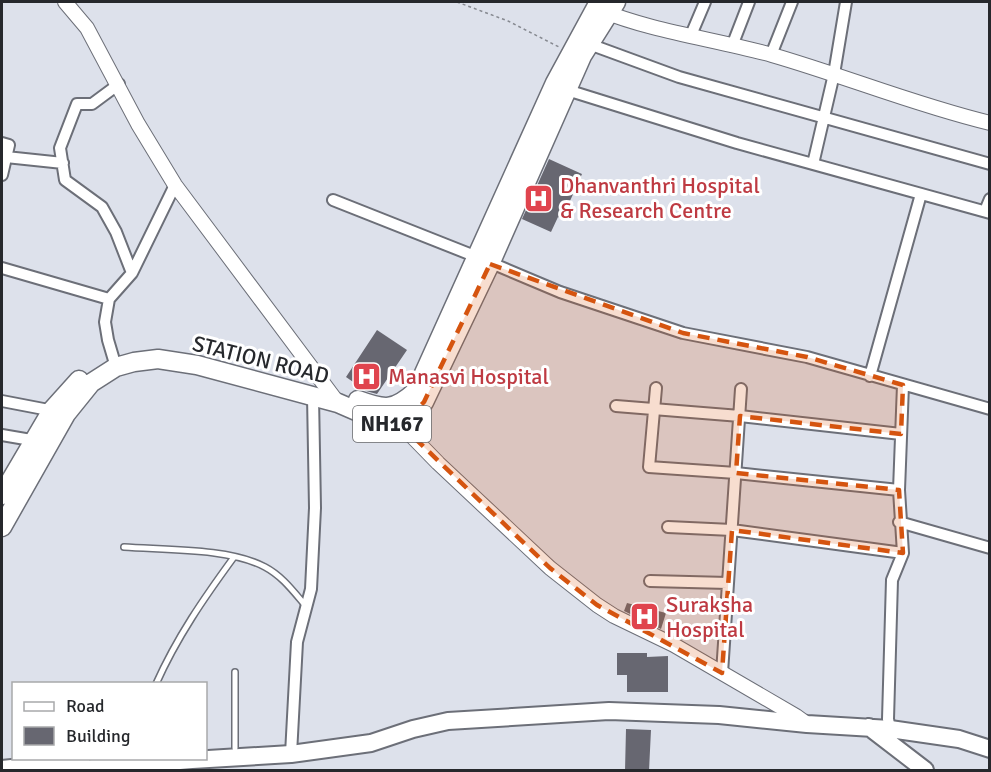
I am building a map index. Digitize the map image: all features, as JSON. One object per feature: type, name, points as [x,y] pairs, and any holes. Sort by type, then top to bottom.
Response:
[{"type":"highway","name":"STATION ROAD","points":[[2,495],[41,442],[83,375],[115,362],[131,350],[157,348],[196,353],[326,397],[384,423],[401,425],[414,415],[424,402],[570,54],[604,6]]},
{"type":"highway","name":"STATION ROAD","points":[[326,397],[378,407],[392,407],[404,402],[416,391],[567,90],[604,6]]},
{"type":"highway","name":"STATION ROAD","points":[[2,526],[41,442]]},
{"type":"main road","points":[[207,759],[292,750],[412,725],[446,712],[609,702],[720,706],[801,720],[889,724],[961,731],[990,739]]},
{"type":"main road","points":[[862,723],[925,771]]},
{"type":"main road","points":[[889,724],[990,748]]},
{"type":"main road","points":[[207,756],[235,748],[292,750]]},
{"type":"main road","points":[[2,769],[95,760]]},
{"type":"main road","points":[[68,771],[132,762],[195,760]]},
{"type":"street","points":[[65,2],[87,28],[138,124],[175,185],[326,397],[315,508],[311,588],[297,642],[292,750]]},
{"type":"street","points":[[691,35],[705,2]]},
{"type":"street","points":[[732,46],[749,2]]},
{"type":"street","points":[[771,55],[792,2]]},
{"type":"street","points":[[813,164],[834,74],[846,2]]},
{"type":"street","points":[[604,6],[691,35],[771,55],[834,74],[882,92],[990,123]]},
{"type":"street","points":[[589,44],[679,77],[990,164]]},
{"type":"street","points":[[118,84],[92,104],[77,104],[60,148],[65,180],[102,207],[116,232],[132,273]]},
{"type":"street","points":[[567,90],[736,142],[987,212],[990,199]]},
{"type":"street","points":[[2,143],[9,145],[2,175]]},
{"type":"street","points":[[6,157],[63,163]]},
{"type":"street","points":[[115,362],[105,322],[109,299],[132,273],[175,185]]},
{"type":"street","points":[[870,376],[921,194]]},
{"type":"street","points":[[333,200],[560,292],[683,333],[807,357],[990,409]]},
{"type":"street","points":[[2,268],[109,299]]},
{"type":"street","points":[[889,724],[892,580],[903,552],[899,522],[899,490],[903,385]]},
{"type":"street","points":[[656,388],[649,468],[736,473],[899,490]]},
{"type":"street","points":[[722,673],[741,389]]},
{"type":"street","points":[[2,401],[59,412]]},
{"type":"street","points":[[616,406],[740,416],[901,434]]},
{"type":"street","points":[[401,425],[550,568],[597,605],[722,673],[801,720]]},
{"type":"street","points":[[2,435],[41,442]]},
{"type":"street","points":[[899,522],[990,548]]},
{"type":"street","points":[[668,527],[732,530],[903,552]]},
{"type":"street","points":[[650,581],[728,583]]},
{"type":"lane","points":[[124,547],[209,553],[234,557],[264,566],[285,581],[307,608]]},
{"type":"lane","points":[[157,682],[172,649],[234,557]]},
{"type":"lane","points":[[235,672],[235,748]]},
{"type":"path","points":[[457,2],[508,21],[570,54]]},
{"type":"highlighted area","points":[[490,264],[683,333],[807,357],[903,385],[901,434],[740,416],[736,473],[899,490],[903,553],[732,530],[722,673],[597,605],[550,568],[401,425],[424,402]]},
{"type":"building","points":[[549,159],[582,174],[562,219],[558,217],[551,232],[522,219]]},
{"type":"building","points":[[377,330],[407,350],[377,394],[366,391],[346,377]]},
{"type":"building","points":[[627,603],[666,613],[661,629],[624,611]]},
{"type":"building","points":[[617,653],[647,653],[647,657],[668,656],[668,692],[627,692],[627,675],[617,675]]},
{"type":"building","points":[[626,729],[651,730],[649,771],[625,771]]},
{"type":"place","name":"Dhanvanthri Hospital & Research Centre","points":[[539,198]]},
{"type":"place","name":"Manasvi Hospital","points":[[367,376]]},
{"type":"place","name":"Suraksha Hospital","points":[[645,617]]}]
